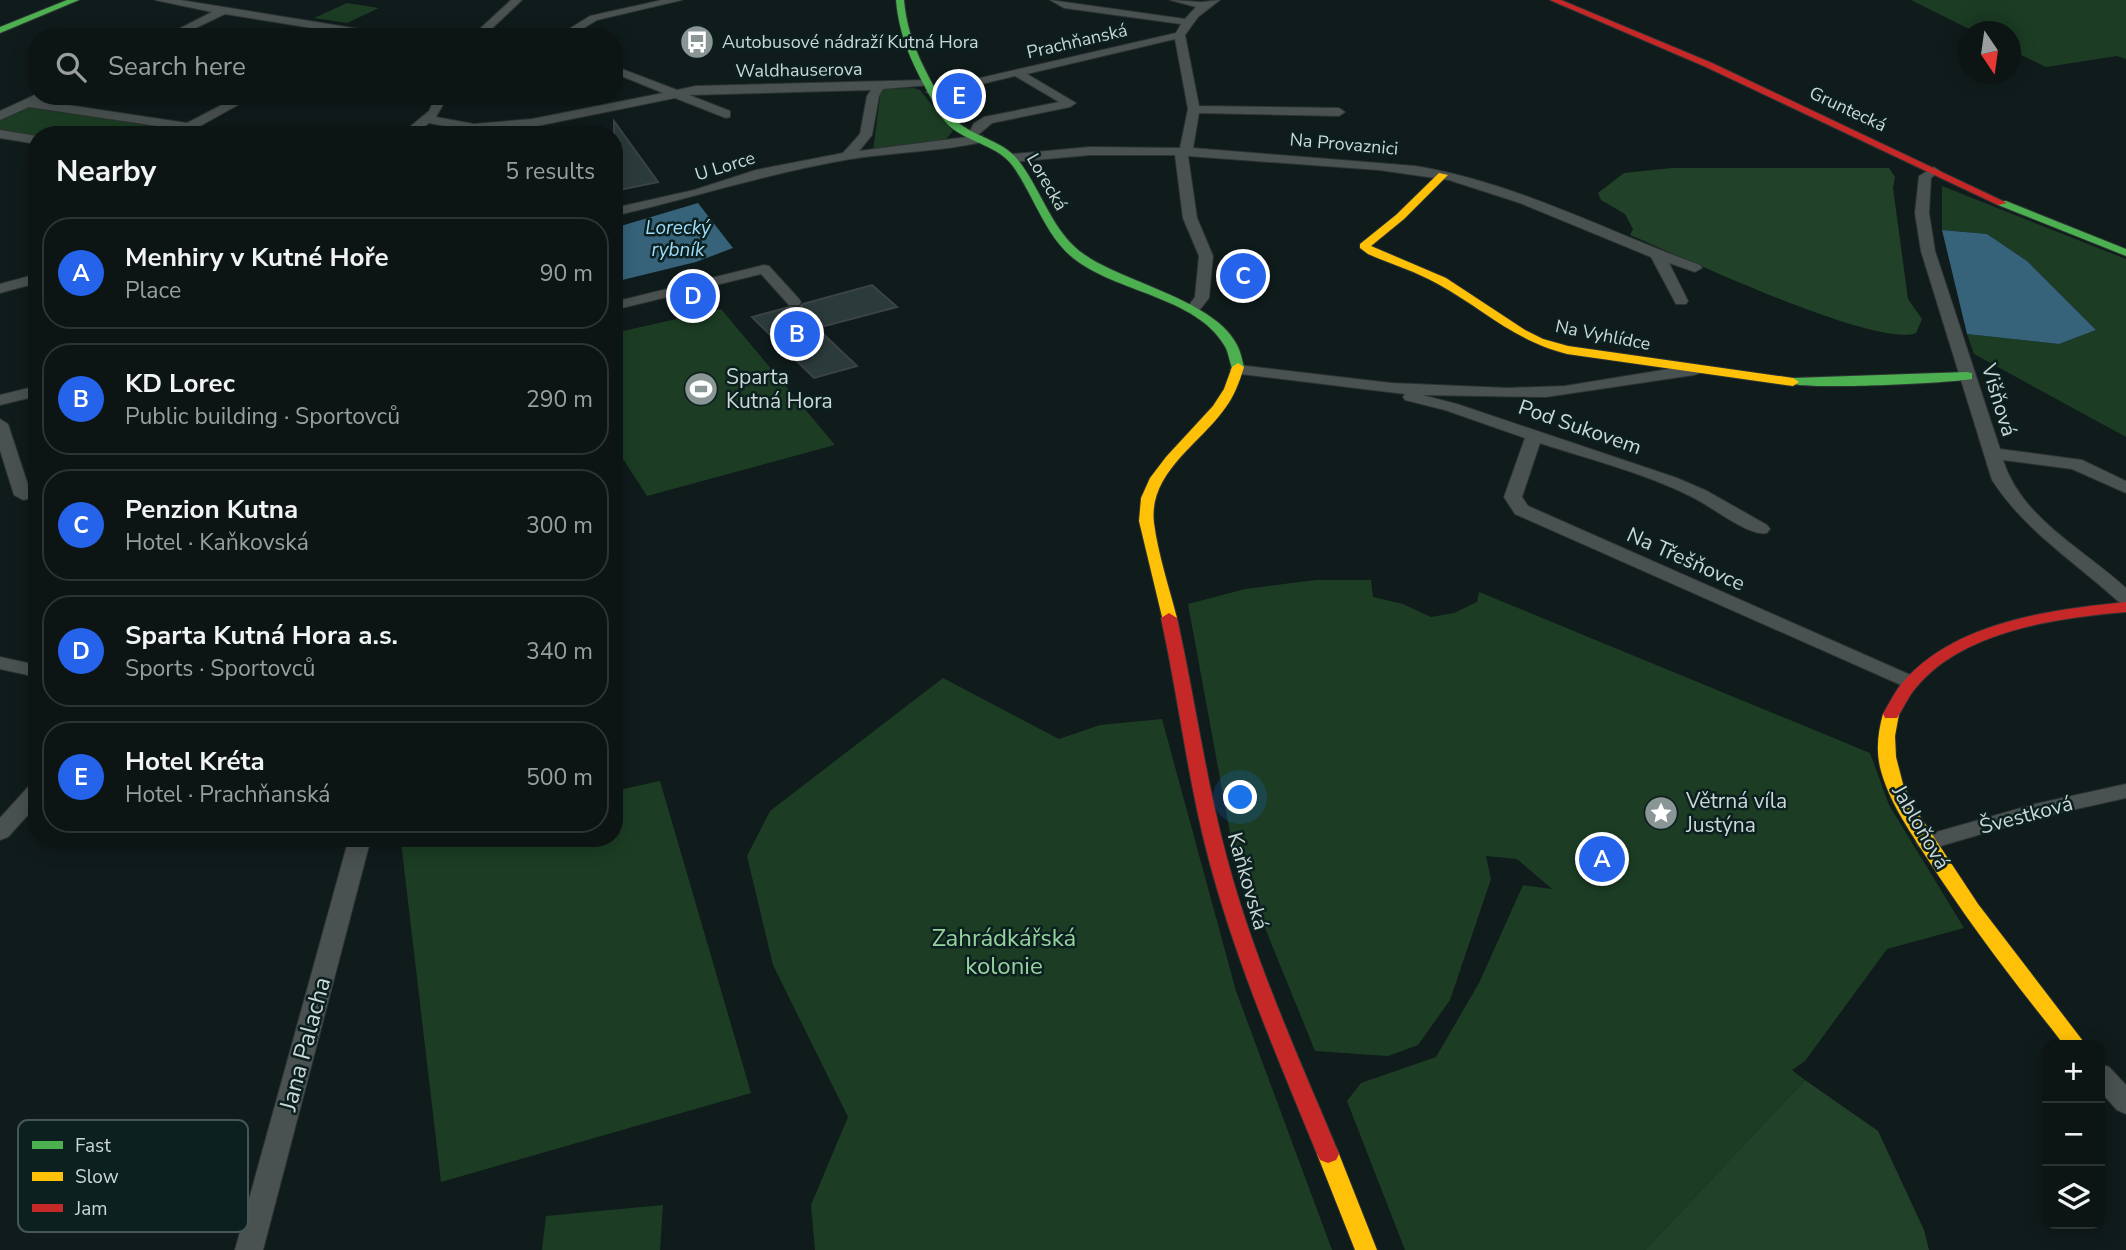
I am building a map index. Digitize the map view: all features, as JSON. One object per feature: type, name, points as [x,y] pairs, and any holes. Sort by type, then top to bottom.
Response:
[{"type":"street","points":[[0,30],[75,0]]},
{"type":"street","points":[[160,0],[326,28]]},
{"type":"street","points":[[486,28],[517,0]]},
{"type":"street","points":[[577,28],[594,18],[677,0]]},
{"type":"street","name":"Lorecká","points":[[900,0],[901,25],[908,51],[950,121],[1012,158],[1052,228],[1079,257],[1098,269],[1193,309],[1208,320],[1231,346],[1237,357],[1238,370]]},
{"type":"street","points":[[1055,0],[1064,5],[1187,22]]},
{"type":"street","points":[[1175,0],[1204,6]]},
{"type":"street","points":[[1193,309],[1202,298],[1206,256],[1189,218],[1181,153],[1188,147],[1194,108],[1180,35],[1187,22],[1215,0]]},
{"type":"street","name":"Gruntecká","points":[[1554,0],[1709,65],[2019,211],[2126,253]]},
{"type":"street","points":[[187,28],[224,10]]},
{"type":"street","name":"Prachňanská","points":[[929,87],[1018,73],[1180,35]]},
{"type":"street","name":"Waldhauserova","points":[[623,73],[726,114]]},
{"type":"street","points":[[976,137],[978,126],[988,120],[1070,103],[1018,73]]},
{"type":"street","points":[[846,156],[866,135],[873,96],[879,86]]},
{"type":"street","name":"Waldhauserova","points":[[623,104],[672,93],[722,88],[929,87]]},
{"type":"street","points":[[0,116],[28,103]]},
{"type":"street","points":[[42,105],[182,126]]},
{"type":"street","points":[[191,126],[231,105]]},
{"type":"street","points":[[417,126],[434,113],[438,105]]},
{"type":"street","name":"Waldhauserova","points":[[512,126],[616,105]]},
{"type":"street","points":[[1194,108],[1339,112]]},
{"type":"street","name":"Waldhauserova","points":[[426,119],[456,126]]},
{"type":"street","points":[[0,134],[28,139]]},
{"type":"street","name":"U Lorce","points":[[623,210],[698,193],[756,174],[846,156],[976,137]]},
{"type":"street","name":"Na Provaznici","points":[[1012,158],[1063,151],[1261,156],[1443,175],[1528,201],[1658,256],[1695,268]]},
{"type":"street","name":"Višňová","points":[[1934,171],[1924,176],[1922,213],[1928,251],[2001,480],[2017,504],[2126,598]]},
{"type":"street","name":"Na Vyhlídce","points":[[1443,175],[1400,217],[1366,243],[1366,249],[1442,281],[1539,342],[1567,350],[1694,370],[1819,383],[1967,376]]},
{"type":"street","points":[[1658,256],[1681,301]]},
{"type":"street","points":[[623,304],[764,269],[794,302]]},
{"type":"street","points":[[0,289],[28,281]]},
{"type":"street","points":[[1629,360],[1638,379]]},
{"type":"street","name":"Pod Sukovem","points":[[1238,370],[1376,387],[1545,392],[1587,388],[1694,370]]},
{"type":"street","name":"Kaňkovská","points":[[1238,370],[1215,415],[1161,470],[1144,506],[1146,521],[1171,628],[1188,726],[1219,863],[1246,951],[1366,1250]]},
{"type":"street","name":"Pod Sukovem","points":[[1376,387],[1451,407],[1671,482],[1702,495],[1761,529]]},
{"type":"street","points":[[0,400],[28,393]]},
{"type":"street","points":[[0,424],[23,495],[28,494]]},
{"type":"street","name":"Na Třešňovce","points":[[1534,435],[1513,497],[1521,510],[1908,681]]},
{"type":"street","points":[[1991,453],[2076,464],[2126,488]]},
{"type":"street","name":"Jabloňová","points":[[2072,1040],[2012,967],[1902,801],[1892,777],[1887,755],[1886,731],[1891,711],[1908,681],[1940,658],[2000,630],[2065,613],[2126,607]]},
{"type":"street","points":[[0,663],[28,669]]},
{"type":"street","name":"Švestková","points":[[1927,842],[2035,811],[2126,790]]},
{"type":"street","points":[[0,832],[28,801]]},
{"type":"street","name":"Jana Palacha","points":[[249,1250],[358,847]]},
{"type":"street","points":[[2111,1079],[2126,1103]]},
{"type":"green space","points":[[1911,0],[2126,0],[2126,59],[2117,56],[2046,67],[2021,55],[2021,21],[1958,21],[1958,24]]},
{"type":"green space","points":[[347,3],[379,8],[347,23],[314,18]]},
{"type":"green space","points":[[881,89],[920,90],[953,131],[945,140],[873,151]]},
{"type":"green space","points":[[31,107],[152,126],[28,126],[28,135],[0,130],[0,121]]},
{"type":"green space","points":[[1672,168],[1889,168],[1895,177],[1893,188],[1908,299],[1922,319],[1916,333],[1894,334],[1821,314],[1630,235],[1633,229],[1625,214],[1601,200],[1598,193],[1624,173]]},
{"type":"green space","points":[[1942,186],[2126,259],[2126,437],[1974,354],[1967,334],[2059,344],[2096,330],[2027,261],[1987,234],[1942,230]]},
{"type":"green space","name":"Sparta Kutná Hora","points":[[721,309],[835,445],[647,496],[623,459],[623,331]]},
{"type":"green space","points":[[1316,580],[1371,580],[1373,597],[1403,604],[1431,617],[1454,613],[1477,602],[1479,592],[1870,753],[1889,805],[1964,928],[1887,949],[1805,1061],[1792,1070],[1805,1080],[1645,1250],[1405,1250],[1347,1101],[1361,1083],[1436,1057],[1479,983],[1523,885],[1552,889],[1517,859],[1486,856],[1491,879],[1450,1000],[1418,1045],[1388,1056],[1315,1051],[1233,849],[1188,604],[1245,589]]},
{"type":"green space","name":"Zahrádkářská kolonie","points":[[943,678],[1059,739],[1100,725],[1162,719],[1236,991],[1332,1250],[815,1250],[811,1205],[848,1117],[773,965],[747,856],[770,811]]},
{"type":"green space","points":[[660,781],[751,1093],[441,1182],[402,847],[623,847],[623,789]]},
{"type":"green space","points":[[1805,1080],[1878,1131],[1924,1230],[1929,1250],[1645,1250]]},
{"type":"green space","points":[[663,1205],[660,1250],[542,1250],[546,1216]]},
{"type":"water","name":"Lorecký rybník","points":[[698,203],[733,248],[696,262],[623,280],[623,225]]},
{"type":"water","points":[[1942,230],[1987,234],[2027,261],[2096,330],[2059,344],[1967,334]]},
{"type":"building","points":[[623,133],[658,182],[623,189]]},
{"type":"building","points":[[872,285],[897,307],[817,328],[857,366],[814,378],[752,317],[789,307],[799,308],[803,304]]},
{"type":"traffic: fast","points":[[0,30],[75,0]]},
{"type":"traffic: fast","points":[[900,0],[903,27],[910,49],[950,121],[964,132],[999,148],[1013,160],[1058,234],[1078,256],[1096,268],[1172,300],[1217,327],[1231,345],[1238,367]]},
{"type":"traffic: fast","points":[[2002,203],[2126,253]]},
{"type":"traffic: fast","points":[[1793,382],[1967,376]]},
{"type":"traffic: slow","points":[[1443,175],[1400,217],[1364,246],[1372,252],[1442,281],[1539,342],[1567,350],[1793,382]]},
{"type":"traffic: slow","points":[[1169,618],[1146,521],[1148,498],[1170,459],[1218,408],[1231,389],[1238,367]]},
{"type":"traffic: slow","points":[[1891,714],[1887,757],[1894,784],[1905,807],[1988,932],[2072,1040]]},
{"type":"traffic: slow","points":[[1328,1154],[1366,1250]]},
{"type":"traffic: jam","points":[[1554,0],[1709,65],[2002,203]]},
{"type":"traffic: jam","points":[[1891,714],[1908,686],[1932,664],[1960,646],[1992,632],[2026,622],[2126,607]]},
{"type":"traffic: jam","points":[[1169,618],[1219,864],[1256,975],[1328,1154]]},
{"type":"place","name":"Autobusové nádraží Kutná Hora","points":[[697,42]]},
{"type":"place","name":"Hotel Kréta","points":[[959,96]]},
{"type":"place","name":"Penzion Kutna","points":[[1243,276]]},
{"type":"place","name":"Sparta Kutná Hora a.s.","points":[[693,296]]},
{"type":"place","name":"KD Lorec","points":[[797,334]]},
{"type":"place","name":"Sparta Kutná Hora","points":[[701,389]]},
{"type":"place","name":"Větrná víla Justýna","points":[[1661,813]]},
{"type":"place","name":"Menhiry v Kutné Hoře","points":[[1602,859]]}]
